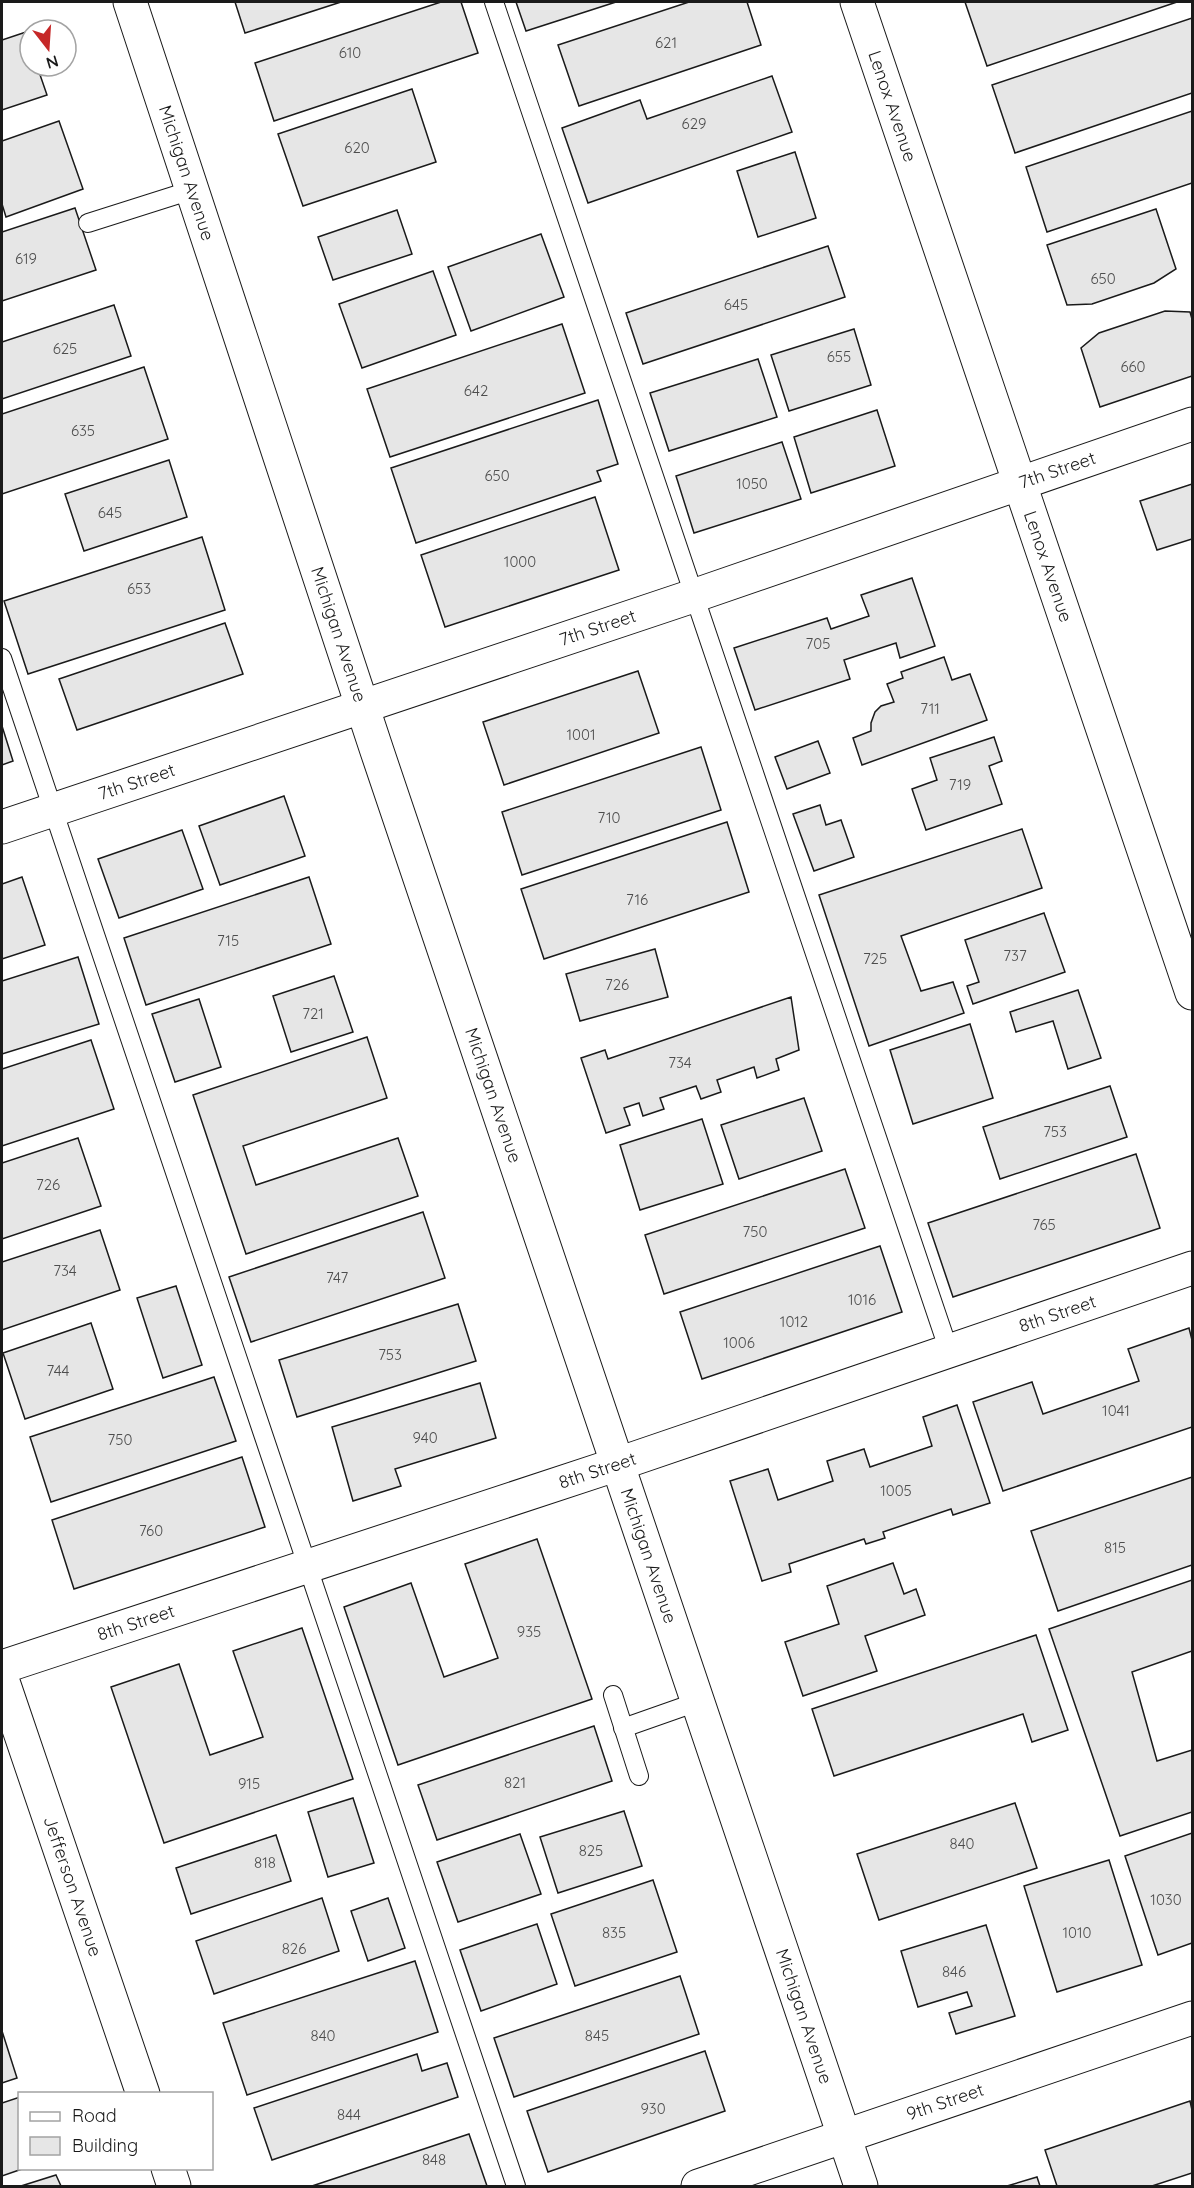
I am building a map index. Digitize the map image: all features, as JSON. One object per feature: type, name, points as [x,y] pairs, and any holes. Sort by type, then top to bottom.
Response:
[{"type":"street","name":"Michigan Avenue","points":[[130,2],[362,706],[861,2187]]},
{"type":"street","name":"Lenox Avenue","points":[[857,2],[1192,993]]},
{"type":"street","name":"7th Street","points":[[2,827],[693,596],[1192,424]]},
{"type":"street","name":"8th Street","points":[[2,1667],[618,1464],[1192,1268]]},
{"type":"street","name":"Jefferson Avenue","points":[[2,1679],[142,2092]]},
{"type":"street","name":"9th Street","points":[[698,2187],[1192,2018]]},
{"type":"street","points":[[168,2170],[174,2187]]},
{"type":"lane","points":[[495,2],[693,596],[949,1351]]},
{"type":"lane","points":[[88,223],[192,190]]},
{"type":"lane","points":[[2,658],[516,2187]]},
{"type":"lane","points":[[613,1695],[639,1776]]},
{"type":"lane","points":[[622,1728],[697,1702]]},
{"type":"building","points":[[235,2],[341,2],[245,33]]},
{"type":"building","points":[[441,2],[461,2],[478,53],[274,121],[255,63]]},
{"type":"building","points":[[516,2],[616,2],[526,31]]},
{"type":"building","points":[[689,2],[747,2],[761,45],[579,106],[558,45]]},
{"type":"building","points":[[965,2],[1177,2],[987,66]]},
{"type":"building","points":[[1192,18],[1192,93],[1015,153],[992,85]]},
{"type":"building","points":[[18,35],[18,78],[41,78],[47,95],[2,110],[2,40]]},
{"type":"building","points":[[772,76],[792,132],[588,203],[562,128],[640,100],[647,119]]},
{"type":"building","points":[[412,89],[436,162],[303,206],[278,134]]},
{"type":"building","points":[[1192,111],[1192,183],[1047,232],[1026,167]]},
{"type":"building","points":[[59,121],[83,189],[6,217],[2,204],[2,141]]},
{"type":"building","points":[[795,152],[816,218],[758,237],[737,171]]},
{"type":"building","points":[[75,208],[96,270],[2,301],[2,232]]},
{"type":"building","points":[[1156,209],[1176,269],[1154,283],[1092,304],[1067,305],[1047,245]]},
{"type":"building","points":[[397,210],[412,254],[333,280],[318,237]]},
{"type":"building","points":[[541,234],[564,297],[471,331],[448,267]]},
{"type":"building","points":[[828,246],[845,297],[643,364],[626,313]]},
{"type":"building","points":[[433,271],[456,335],[362,368],[339,304]]},
{"type":"building","points":[[114,305],[131,356],[2,399],[2,342]]},
{"type":"building","points":[[1165,311],[1190,312],[1192,376],[1100,407],[1081,348],[1099,333]]},
{"type":"building","points":[[562,324],[585,393],[390,457],[367,389]]},
{"type":"building","points":[[854,329],[871,385],[789,411],[771,355]]},
{"type":"building","points":[[758,359],[777,417],[669,451],[650,393]]},
{"type":"building","points":[[144,367],[168,439],[2,494],[2,414]]},
{"type":"building","points":[[598,400],[618,464],[597,471],[601,481],[416,543],[391,468]]},
{"type":"building","points":[[877,410],[895,466],[811,493],[794,437]]},
{"type":"building","points":[[782,442],[801,499],[694,533],[676,476]]},
{"type":"building","points":[[169,460],[187,517],[84,551],[65,494]]},
{"type":"building","points":[[1192,484],[1192,539],[1157,550],[1140,501]]},
{"type":"building","points":[[595,497],[619,570],[445,627],[421,555]]},
{"type":"building","points":[[202,537],[225,610],[28,674],[4,601]]},
{"type":"building","points":[[912,578],[935,646],[900,658],[896,643],[844,660],[850,679],[755,710],[734,648],[827,618],[831,629],[869,616],[861,595]]},
{"type":"building","points":[[225,623],[243,674],[77,730],[59,679]]},
{"type":"building","points":[[944,657],[952,680],[970,674],[987,720],[862,765],[853,738],[871,731],[875,712],[881,706],[894,702],[887,684],[903,678],[901,672]]},
{"type":"building","points":[[638,671],[659,733],[504,785],[483,722]]},
{"type":"building","points":[[2,726],[13,761],[2,765]]},
{"type":"building","points":[[994,737],[1002,761],[989,766],[1002,804],[926,830],[912,789],[937,780],[930,758]]},
{"type":"building","points":[[818,741],[830,773],[787,789],[775,757]]},
{"type":"building","points":[[701,747],[721,810],[522,875],[502,812]]},
{"type":"building","points":[[284,796],[305,856],[220,885],[199,826]]},
{"type":"building","points":[[820,805],[826,825],[841,820],[854,857],[814,871],[793,814]]},
{"type":"building","points":[[727,822],[749,892],[544,959],[521,889]]},
{"type":"building","points":[[1022,829],[1042,888],[901,936],[921,991],[953,982],[964,1013],[869,1046],[819,895]]},
{"type":"building","points":[[182,830],[203,889],[119,918],[98,859]]},
{"type":"building","points":[[22,877],[45,945],[2,959],[2,884]]},
{"type":"building","points":[[309,877],[331,944],[146,1005],[124,938]]},
{"type":"building","points":[[1044,913],[1065,972],[973,1004],[967,986],[979,982],[965,940]]},
{"type":"building","points":[[655,949],[668,997],[580,1021],[566,974]]},
{"type":"building","points":[[78,957],[99,1024],[2,1054],[2,981]]},
{"type":"building","points":[[334,976],[353,1032],[291,1052],[273,996]]},
{"type":"building","points":[[1078,990],[1101,1058],[1068,1069],[1053,1021],[1016,1032],[1010,1012]]},
{"type":"building","points":[[791,997],[799,1050],[776,1059],[779,1070],[757,1078],[754,1067],[717,1080],[721,1092],[701,1099],[696,1086],[660,1098],[664,1109],[643,1116],[639,1103],[624,1108],[630,1125],[606,1133],[581,1058],[605,1050],[608,1059]]},
{"type":"building","points":[[199,999],[221,1067],[175,1082],[152,1014]]},
{"type":"building","points":[[970,1024],[993,1098],[913,1124],[890,1050]]},
{"type":"building","points":[[367,1037],[387,1098],[243,1146],[256,1185],[398,1138],[418,1196],[246,1254],[193,1095]]},
{"type":"building","points":[[91,1040],[114,1109],[2,1146],[2,1069]]},
{"type":"building","points":[[1110,1086],[1127,1137],[1000,1179],[983,1127]]},
{"type":"building","points":[[804,1098],[822,1151],[739,1179],[721,1125]]},
{"type":"building","points":[[702,1119],[723,1184],[640,1210],[620,1145]]},
{"type":"building","points":[[78,1138],[101,1206],[2,1239],[2,1163]]},
{"type":"building","points":[[1136,1154],[1160,1228],[953,1297],[928,1223]]},
{"type":"building","points":[[845,1169],[865,1228],[664,1294],[645,1235]]},
{"type":"building","points":[[423,1212],[445,1278],[251,1342],[229,1277]]},
{"type":"building","points":[[100,1230],[120,1290],[2,1330],[2,1262]]},
{"type":"building","points":[[880,1246],[902,1312],[702,1379],[680,1312]]},
{"type":"building","points":[[176,1286],[202,1365],[163,1378],[137,1298]]},
{"type":"building","points":[[458,1304],[476,1361],[297,1417],[279,1360]]},
{"type":"building","points":[[91,1323],[113,1389],[25,1419],[3,1353]]},
{"type":"building","points":[[1189,1328],[1192,1340],[1192,1427],[1003,1491],[973,1402],[1032,1382],[1043,1414],[1139,1381],[1128,1349]]},
{"type":"building","points":[[214,1377],[236,1441],[51,1502],[30,1437]]},
{"type":"building","points":[[480,1383],[496,1438],[395,1469],[401,1486],[353,1501],[332,1427]]},
{"type":"building","points":[[957,1405],[990,1503],[953,1515],[951,1509],[883,1532],[885,1538],[866,1544],[864,1539],[789,1564],[791,1572],[762,1581],[730,1481],[768,1469],[778,1500],[833,1481],[827,1461],[864,1449],[870,1467],[932,1446],[923,1417]]},
{"type":"building","points":[[242,1457],[265,1527],[74,1589],[52,1520]]},
{"type":"building","points":[[1192,1477],[1192,1565],[1058,1611],[1031,1531]]},
{"type":"building","points":[[537,1539],[592,1699],[398,1765],[344,1607],[411,1583],[444,1677],[498,1658],[465,1564]]},
{"type":"building","points":[[893,1563],[904,1594],[916,1589],[925,1615],[865,1636],[877,1671],[803,1696],[785,1642],[839,1624],[827,1586]]},
{"type":"building","points":[[1192,1580],[1192,1651],[1132,1672],[1157,1761],[1192,1750],[1192,1812],[1120,1836],[1049,1629]]},
{"type":"building","points":[[302,1628],[353,1779],[164,1843],[111,1687],[179,1664],[210,1755],[263,1737],[233,1651]]},
{"type":"building","points":[[1036,1635],[1068,1730],[1032,1742],[1023,1714],[834,1776],[812,1709]]},
{"type":"building","points":[[594,1726],[612,1781],[437,1840],[418,1785]]},
{"type":"building","points":[[353,1798],[374,1863],[328,1877],[308,1812]]},
{"type":"building","points":[[1015,1803],[1037,1868],[879,1920],[857,1854]]},
{"type":"building","points":[[624,1811],[642,1866],[558,1893],[540,1837]]},
{"type":"building","points":[[1192,1833],[1192,1943],[1158,1955],[1125,1856]]},
{"type":"building","points":[[520,1834],[541,1894],[458,1922],[437,1862]]},
{"type":"building","points":[[276,1835],[291,1881],[191,1914],[176,1868]]},
{"type":"building","points":[[1109,1860],[1142,1965],[1057,1992],[1024,1886]]},
{"type":"building","points":[[653,1880],[677,1952],[575,1986],[551,1914]]},
{"type":"building","points":[[322,1898],[339,1951],[214,1994],[196,1941]]},
{"type":"building","points":[[388,1898],[405,1948],[368,1961],[351,1911]]},
{"type":"building","points":[[537,1924],[557,1984],[481,2011],[460,1950]]},
{"type":"building","points":[[986,1925],[1015,2016],[956,2034],[949,2013],[972,2006],[967,1992],[918,2007],[901,1951]]},
{"type":"building","points":[[415,1961],[438,2032],[247,2095],[223,2023]]},
{"type":"building","points":[[680,1976],[699,2034],[514,2097],[494,2038]]},
{"type":"building","points":[[2,2031],[17,2078],[2,2083]]},
{"type":"building","points":[[705,2051],[725,2111],[548,2172],[527,2111]]},
{"type":"building","points":[[417,2054],[422,2071],[447,2063],[458,2097],[272,2160],[254,2108]]},
{"type":"building","points":[[18,2098],[19,2170],[2,2176],[2,2103]]},
{"type":"building","points":[[1190,2101],[1192,2173],[1152,2186],[1057,2186],[1045,2150]]},
{"type":"building","points":[[469,2134],[487,2186],[312,2186]]},
{"type":"building","points":[[56,2175],[61,2186],[21,2186]]},
{"type":"building","points":[[1037,2177],[1040,2186],[1007,2186]]}]
